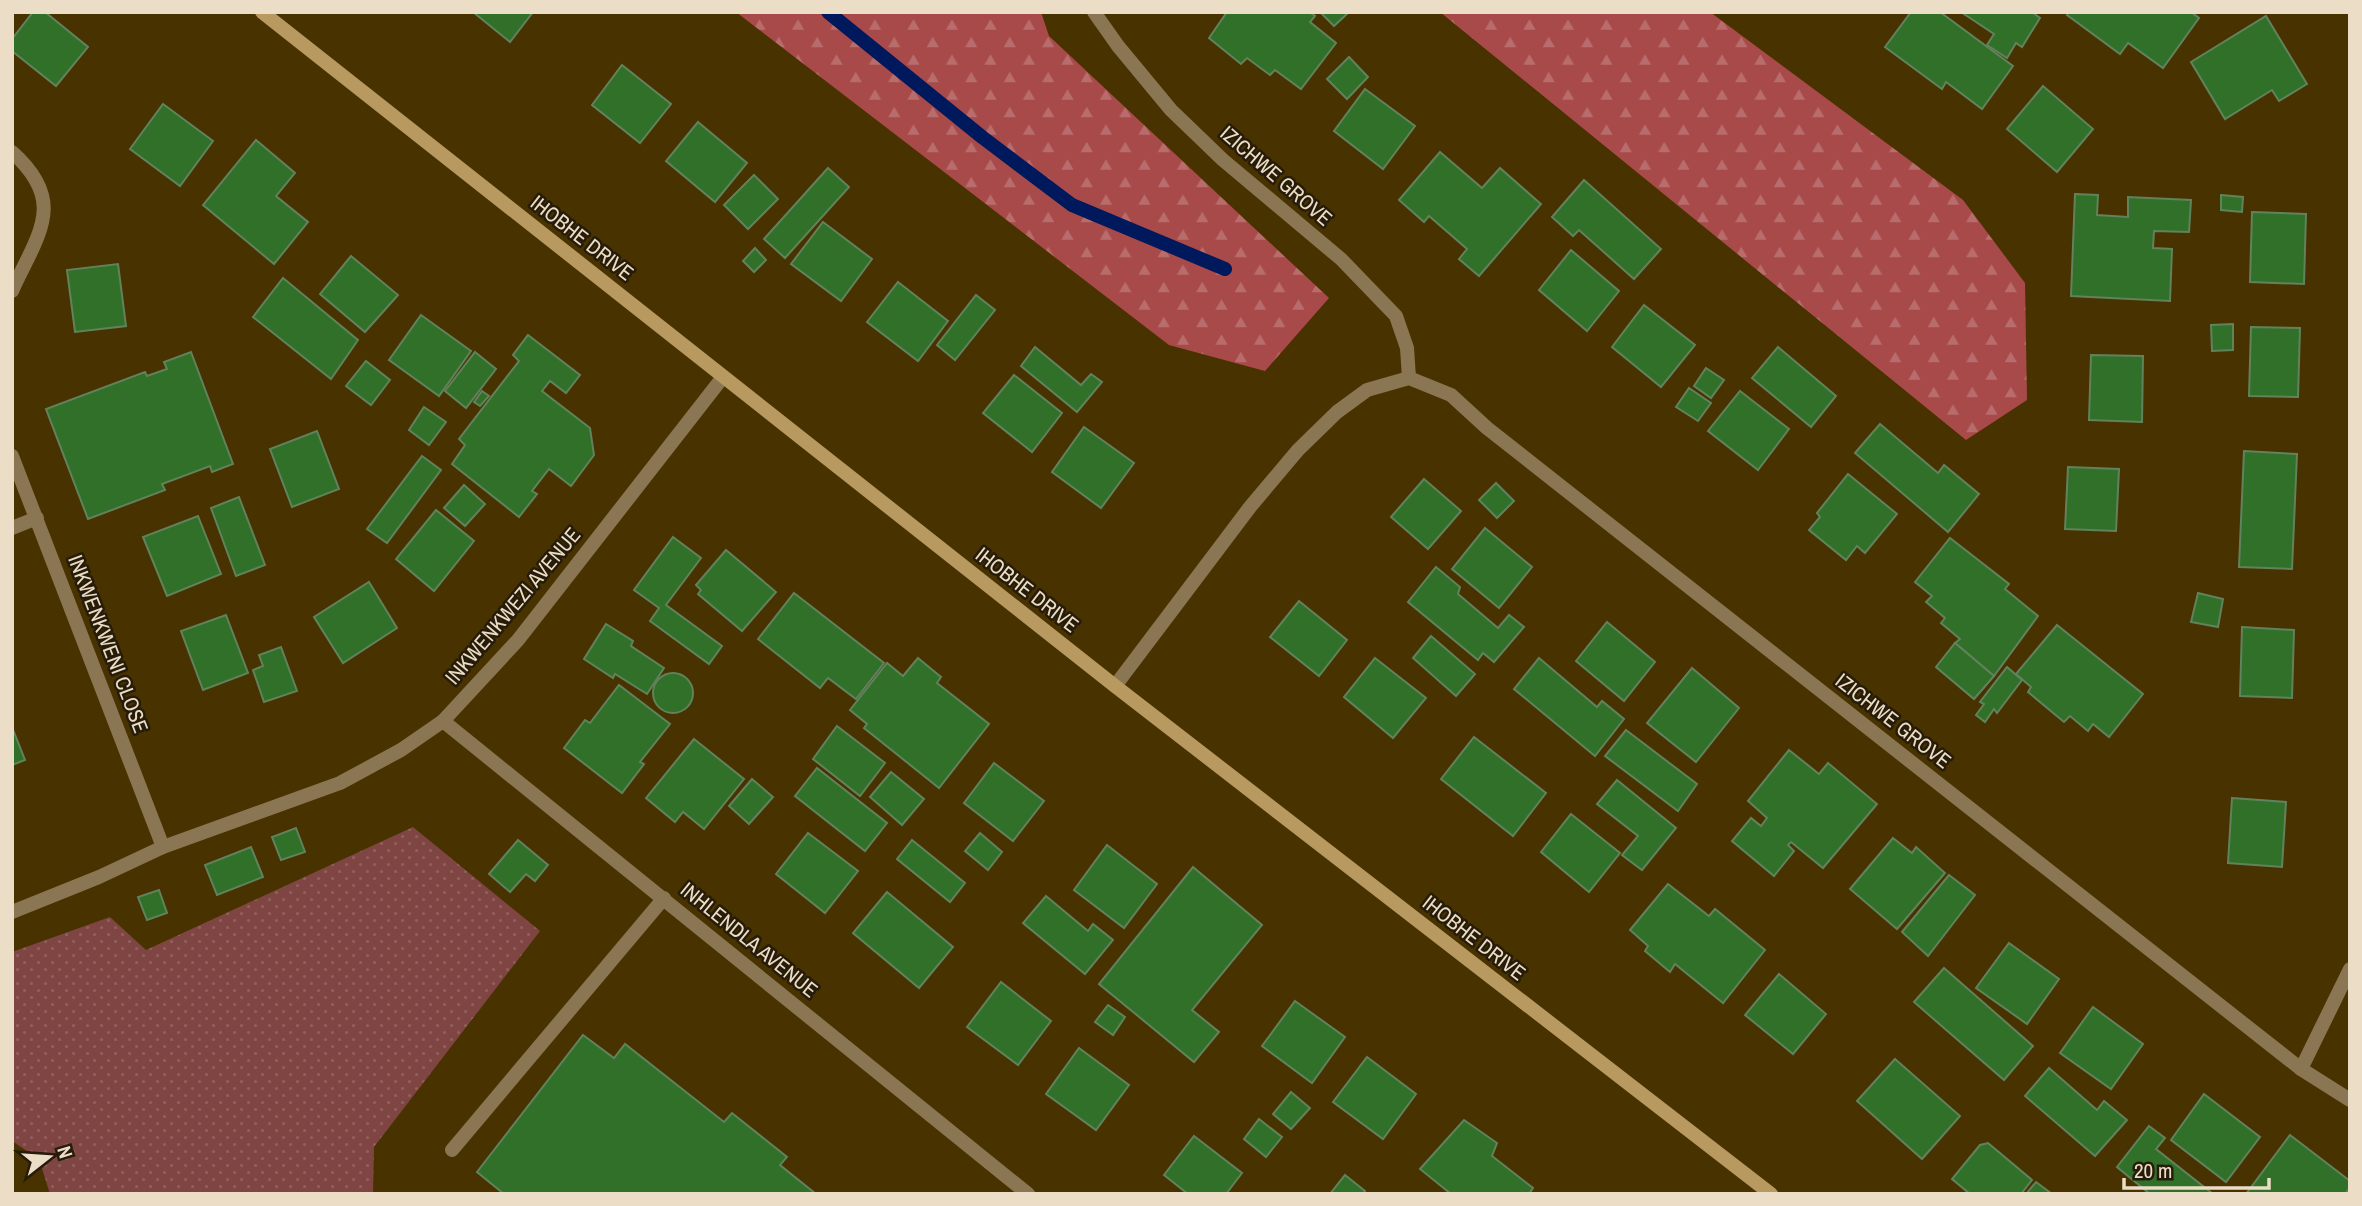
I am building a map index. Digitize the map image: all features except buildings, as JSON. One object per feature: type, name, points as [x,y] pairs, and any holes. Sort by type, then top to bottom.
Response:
[{"type":"street","name":"IHOBHE DRIVE","points":[[262,12],[1115,686],[1771,1194]]},
{"type":"street","name":"IZICHWE GROVE","points":[[1094,12],[1118,47],[1171,110],[1223,160],[1341,259],[1396,316],[1407,348],[1409,378],[1451,395],[1487,428],[2301,1069],[2350,1100]]},
{"type":"street","points":[[12,152],[37,178],[43,194],[45,212],[42,226],[12,290]]},
{"type":"street","name":"INKWENKWEZI AVENUE","points":[[12,912],[99,877],[163,847],[340,783],[401,750],[443,721],[518,640],[723,377]]},
{"type":"street","points":[[1115,686],[1193,580],[1298,450],[1336,412],[1367,390],[1409,378]]},
{"type":"street","name":"INKWENKWENI CLOSE","points":[[12,456],[163,847]]},
{"type":"street","points":[[12,528],[37,518]]},
{"type":"street","name":"INHLENDLA AVENUE","points":[[443,721],[1028,1194]]},
{"type":"street","points":[[453,1150],[664,898]]},
{"type":"street","points":[[2301,1069],[2350,969]]},
{"type":"shaded area","points":[[413,827],[540,931],[374,1147],[373,1194],[50,1194],[39,1159],[12,1141],[12,952],[110,917],[146,950]]},
{"type":"green space","points":[[736,12],[1041,12],[1049,36],[1329,298],[1265,371],[1169,345]]},
{"type":"green space","points":[[1440,12],[1710,12],[1963,200],[2025,283],[2027,400],[1966,440]]},
{"type":"waterway","points":[[828,12],[982,137],[1072,205],[1225,269]]}]
